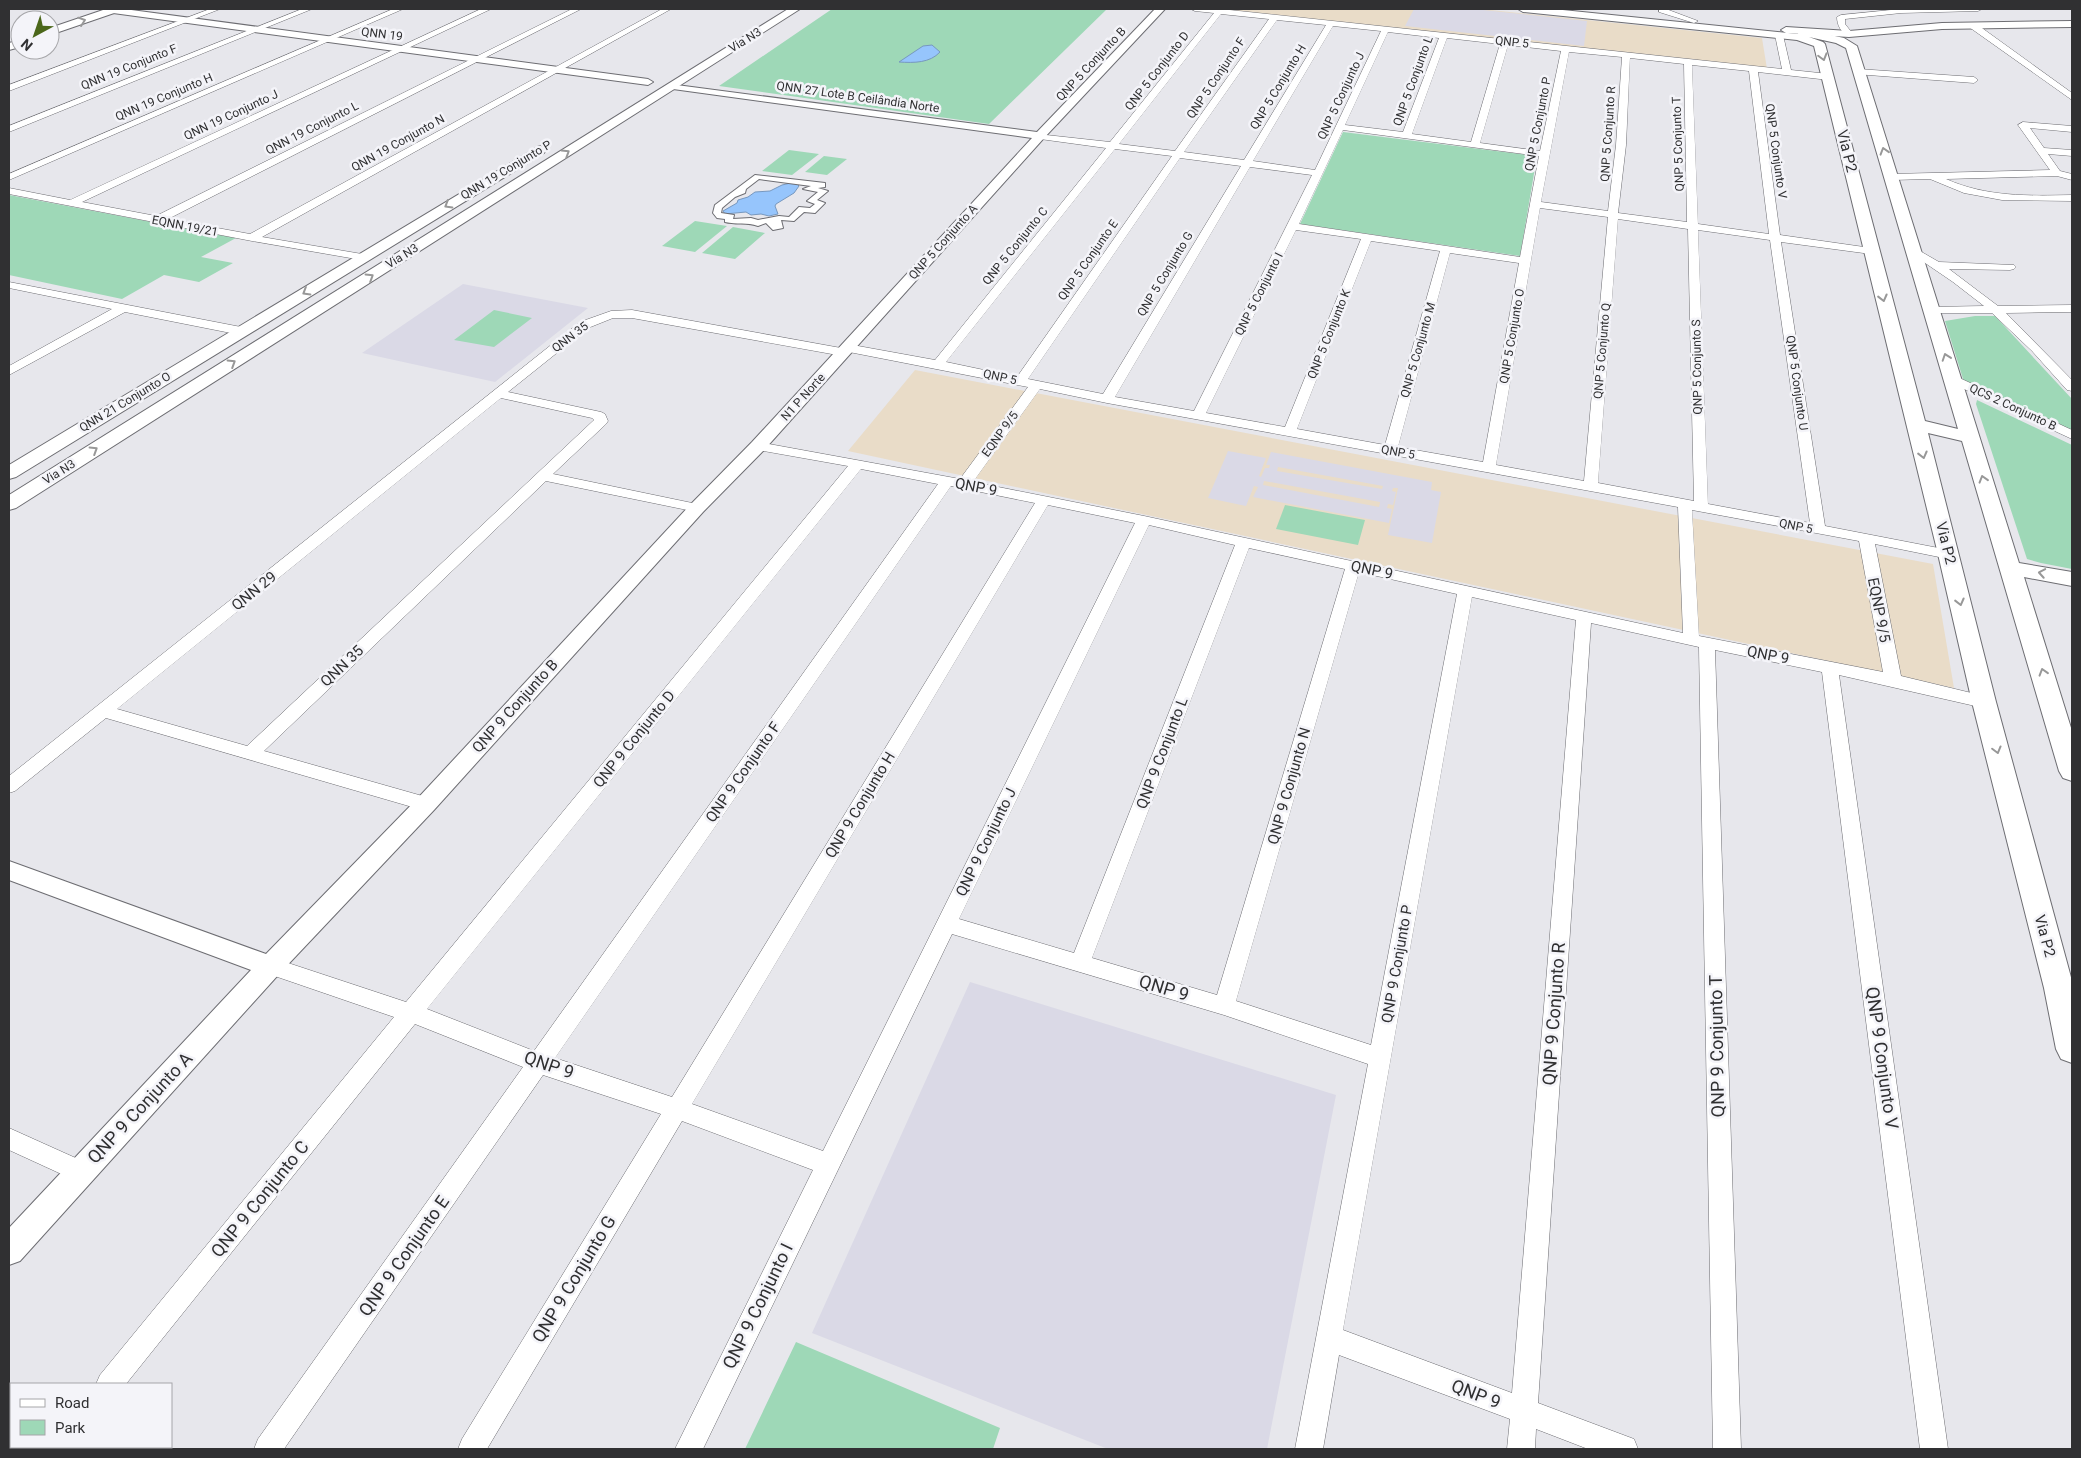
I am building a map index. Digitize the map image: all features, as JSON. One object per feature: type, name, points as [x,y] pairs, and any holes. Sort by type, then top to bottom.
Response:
[{"type":"main road","points":[[60,18],[87,9]]},
{"type":"main road","points":[[60,28],[115,9]]},
{"type":"main road","points":[[776,9],[782,12],[794,9]]},
{"type":"main road","name":"Via N3","points":[[9,504],[794,9]]},
{"type":"main road","points":[[1523,9],[1783,32]]},
{"type":"main road","points":[[1569,9],[1663,12],[1694,21],[1847,40],[1891,177],[1892,205],[1906,224],[1930,311],[2011,568],[2064,721],[2072,771]]},
{"type":"main road","points":[[688,77],[702,62],[773,18],[764,15]]},
{"type":"main road","name":"Via P2","points":[[1783,32],[1814,41],[1820,47],[1858,192],[1869,210],[1871,250],[1949,554],[1984,702],[2065,991],[2071,1038]]},
{"type":"main road","points":[[633,92],[652,80]]},
{"type":"main road","name":"QNN 19 Conjunto P","points":[[362,257],[559,140],[515,168],[514,171],[522,174],[537,171]]},
{"type":"main road","points":[[424,242],[460,214],[508,182],[496,179],[486,182]]},
{"type":"main road","name":"Via N3","points":[[235,335],[362,257]]},
{"type":"main road","points":[[9,481],[200,364],[235,335]]},
{"type":"main road","name":"QNN 21 Conjunto O","points":[[9,473],[235,335]]},
{"type":"main road","points":[[1913,416],[1942,413],[1964,414]]},
{"type":"main road","points":[[1913,416],[1970,437]]},
{"type":"main road","points":[[9,495],[19,494],[32,489]]},
{"type":"main road","points":[[2011,568],[2072,579]]},
{"type":"street","name":"QNN 19","points":[[115,9],[401,49],[652,80]]},
{"type":"street","points":[[9,88],[216,9]]},
{"type":"street","name":"QNN 19 Conjunto F","points":[[9,129],[308,9]]},
{"type":"street","name":"QNN 19 Conjunto H","points":[[9,177],[399,9]]},
{"type":"street","name":"QNN 19 Conjunto J","points":[[71,203],[487,9]]},
{"type":"street","name":"QNN 19 Conjunto L","points":[[156,220],[577,9]]},
{"type":"street","name":"QNN 19 Conjunto N","points":[[252,238],[667,9]]},
{"type":"street","name":"QNP 5 Conjunto B","points":[[1040,136],[1160,9]]},
{"type":"street","name":"QNP 5","points":[[1194,9],[1829,77]]},
{"type":"street","points":[[1876,9],[1901,11]]},
{"type":"street","points":[[1978,9],[1901,11],[1841,16],[1841,24],[1847,40],[1911,28],[2072,24]]},
{"type":"street","name":"QNP 5 Conjunto D","points":[[1114,146],[1220,12]]},
{"type":"street","name":"QNP 5 Conjunto F","points":[[1179,154],[1275,17]]},
{"type":"street","name":"QNP 5 Conjunto H","points":[[1247,163],[1331,23]]},
{"type":"street","points":[[1972,25],[2072,97]]},
{"type":"street","name":"QNP 5 Conjunto J","points":[[1318,173],[1386,29]]},
{"type":"street","points":[[1783,32],[1787,72]]},
{"type":"street","name":"QNP 5 Conjunto L","points":[[1406,136],[1444,36]]},
{"type":"street","points":[[1475,145],[1505,42]]},
{"type":"street","name":"QNP 5 Conjunto P","points":[[1535,204],[1566,48]]},
{"type":"street","name":"QNP 5 Conjunto R","points":[[1613,215],[1622,145],[1626,55]]},
{"type":"street","name":"QNP 5 Conjunto T","points":[[1688,62],[1694,226]]},
{"type":"street","name":"QNP 5 Conjunto V","points":[[1754,69],[1760,134],[1776,237]]},
{"type":"street","points":[[1858,72],[1974,80]]},
{"type":"street","name":"QNN 27 Lote B Ceilândia Norte","points":[[673,86],[1040,136]]},
{"type":"street","points":[[2057,173],[2023,125],[2072,129]]},
{"type":"street","points":[[1340,127],[1544,154]]},
{"type":"street","points":[[1040,136],[1318,173]]},
{"type":"street","name":"QNP 5 Conjunto A","points":[[845,350],[1040,136]]},
{"type":"street","name":"QNP 5 Conjunto C","points":[[938,364],[1114,146]]},
{"type":"street","points":[[2039,150],[2072,153]]},
{"type":"street","name":"QNP 5 Conjunto E","points":[[1020,382],[1179,154]]},
{"type":"street","name":"QNP 5 Conjunto G","points":[[1107,399],[1247,163]]},
{"type":"street","name":"QNP 5 Conjunto I","points":[[1198,415],[1318,173]]},
{"type":"street","points":[[1891,177],[2057,173],[2072,177]]},
{"type":"street","points":[[1931,176],[1960,189],[1995,198],[2072,198]]},
{"type":"street","points":[[758,177],[822,185],[807,189],[824,191],[811,201],[821,203],[812,211],[802,209],[791,219],[779,218],[776,222],[780,226],[773,228],[770,223],[773,219],[762,221],[758,224],[755,221],[747,220],[732,222],[728,220],[731,217],[720,216],[716,212],[718,207],[730,196],[742,191],[746,184],[758,177]]},
{"type":"street","name":"EQNN 19/21","points":[[9,191],[252,238],[362,257]]},
{"type":"street","points":[[1535,204],[1871,250]]},
{"type":"street","name":"QNP 5 Conjunto O","points":[[1489,468],[1535,204]]},
{"type":"street","name":"QNP 5 Conjunto Q","points":[[1591,486],[1613,215]]},
{"type":"street","points":[[1293,226],[1525,261]]},
{"type":"street","name":"QNP 5 Conjunto S","points":[[1694,226],[1701,508]]},
{"type":"street","name":"QNP 5 Conjunto U","points":[[1776,237],[1818,530]]},
{"type":"street","name":"QNP 5 Conjunto K","points":[[1290,431],[1367,238]]},
{"type":"street","name":"QNP 5 Conjunto M","points":[[1390,450],[1446,249]]},
{"type":"street","points":[[1913,250],[1938,266],[1995,310],[2038,349],[2072,387]]},
{"type":"street","points":[[1938,266],[2010,267]]},
{"type":"street","points":[[9,285],[123,308],[235,335]]},
{"type":"street","points":[[9,296],[25,288]]},
{"type":"street","points":[[9,371],[123,308]]},
{"type":"street","points":[[1930,311],[2072,308]]},
{"type":"street","name":"QNN 35","points":[[498,394],[584,325],[595,320],[617,315],[632,314],[845,350]]},
{"type":"street","name":"QNP 5","points":[[845,350],[938,364],[1107,399],[1591,486],[1949,554]]},
{"type":"street","name":"N1 P Norte","points":[[758,446],[845,350]]},
{"type":"street","name":"QCS 2 Conjunto B","points":[[1953,379],[2072,435]]},
{"type":"street","name":"EQNP 9/5","points":[[955,482],[1036,385]]},
{"type":"street","name":"QNN 35","points":[[251,752],[542,476],[598,426],[601,419],[593,414],[498,394]]},
{"type":"street","name":"QNN 29","points":[[9,786],[498,394]]},
{"type":"street","name":"QNP 9","points":[[758,446],[955,482],[1144,520],[1699,641],[1893,680],[1984,702]]},
{"type":"street","name":"QNP 9 Conjunto B","points":[[270,966],[426,804],[697,508],[758,446]]},
{"type":"street","name":"QNP 9 Conjunto D","points":[[411,1014],[857,464]]},
{"type":"street","points":[[542,476],[697,508]]},
{"type":"street","name":"QNP 9 Conjunto F","points":[[539,1063],[955,482]]},
{"type":"street","name":"QNP 9 Conjunto H","points":[[677,1109],[1044,500]]},
{"type":"street","points":[[1685,505],[1699,641]]},
{"type":"street","name":"QNP 9 Conjunto J","points":[[827,1164],[1144,520]]},
{"type":"street","name":"EQNP 9/5","points":[[1866,539],[1893,680]]},
{"type":"street","name":"QNP 9 Conjunto L","points":[[1080,963],[1243,543]]},
{"type":"street","name":"QNP 9 Conjunto N","points":[[1224,1006],[1353,566]]},
{"type":"street","name":"QNP 9 Conjunto P","points":[[1309,1449],[1465,590]]},
{"type":"street","name":"QNP 9 Conjunto R","points":[[1521,1449],[1584,616]]},
{"type":"street","name":"QNP 9 Conjunto T","points":[[1699,641],[1727,1449]]},
{"type":"street","name":"QNP 9 Conjunto V","points":[[1830,667],[1934,1449]]},
{"type":"street","points":[[104,711],[426,804]]},
{"type":"street","points":[[9,870],[270,966]]},
{"type":"street","name":"QNP 9","points":[[946,924],[1224,1006],[1380,1058]]},
{"type":"street","name":"QNP 9","points":[[270,966],[411,1014],[539,1063],[677,1109],[827,1164]]},
{"type":"street","name":"QNP 9 Conjunto A","points":[[9,1250],[270,966]]},
{"type":"street","name":"QNP 9 Conjunto C","points":[[110,1383],[411,1014]]},
{"type":"street","name":"QNP 9 Conjunto E","points":[[268,1449],[539,1063]]},
{"type":"street","name":"QNP 9 Conjunto G","points":[[472,1449],[677,1109]]},
{"type":"street","points":[[9,1139],[81,1172]]},
{"type":"street","name":"QNP 9 Conjunto I","points":[[689,1449],[827,1164]]},
{"type":"street","name":"QNP 9","points":[[1329,1338],[1624,1449]]},
{"type":"shaded area","points":[[1210,9],[1481,9],[1762,38],[1767,69]]},
{"type":"shaded area","points":[[1414,9],[1474,9],[1587,21],[1584,46],[1405,26]]},
{"type":"shaded area","points":[[463,284],[588,308],[495,382],[362,353]]},
{"type":"shaded area","points":[[915,370],[1933,564],[1954,688],[848,451]]},
{"type":"shaded area","points":[[1228,451],[1266,458],[1259,476],[1261,477],[1265,468],[1269,468],[1270,465],[1266,465],[1271,452],[1432,482],[1431,490],[1441,492],[1432,543],[1388,535],[1398,488],[1393,488],[1392,491],[1396,492],[1393,505],[1388,504],[1387,508],[1392,509],[1389,523],[1253,497],[1258,487],[1254,486],[1246,506],[1208,498]],"holes":[[[1278,467],[1383,486],[1382,489],[1277,471]],[[1264,481],[1380,502],[1380,503],[1379,507],[1263,485]]]},
{"type":"shaded area","points":[[970,982],[1336,1095],[1267,1449],[1108,1449],[812,1333]]},
{"type":"green space","points":[[832,9],[1107,9],[989,124],[719,86]]},
{"type":"green space","points":[[1343,132],[1537,156],[1520,256],[1300,224]]},
{"type":"green space","points":[[789,150],[819,154],[792,175],[762,171]]},
{"type":"green space","points":[[824,156],[847,159],[827,175],[805,172]]},
{"type":"green space","points":[[9,195],[236,238],[201,257],[233,263],[199,282],[164,275],[122,299],[9,275]]},
{"type":"green space","points":[[695,221],[727,226],[695,252],[662,246]]},
{"type":"green space","points":[[733,227],[765,233],[735,259],[702,253]]},
{"type":"green space","points":[[494,310],[532,318],[494,347],[454,340]]},
{"type":"green space","points":[[1975,316],[1995,316],[2072,399],[2072,432],[1964,382],[1945,321]]},
{"type":"green space","points":[[1977,400],[2072,445],[2072,569],[2027,559],[1976,404]]},
{"type":"green space","points":[[1285,505],[1365,520],[1358,545],[1276,529]]},
{"type":"green space","points":[[796,1342],[1000,1428],[993,1449],[745,1449]]},
{"type":"water","points":[[932,45],[940,52],[936,56],[916,62],[899,62],[923,46]]},
{"type":"water","points":[[795,182],[799,186],[794,193],[776,204],[778,214],[769,216],[761,214],[751,215],[746,212],[725,214],[723,211],[737,203],[738,200],[748,197],[755,192],[770,191],[782,185]]}]
